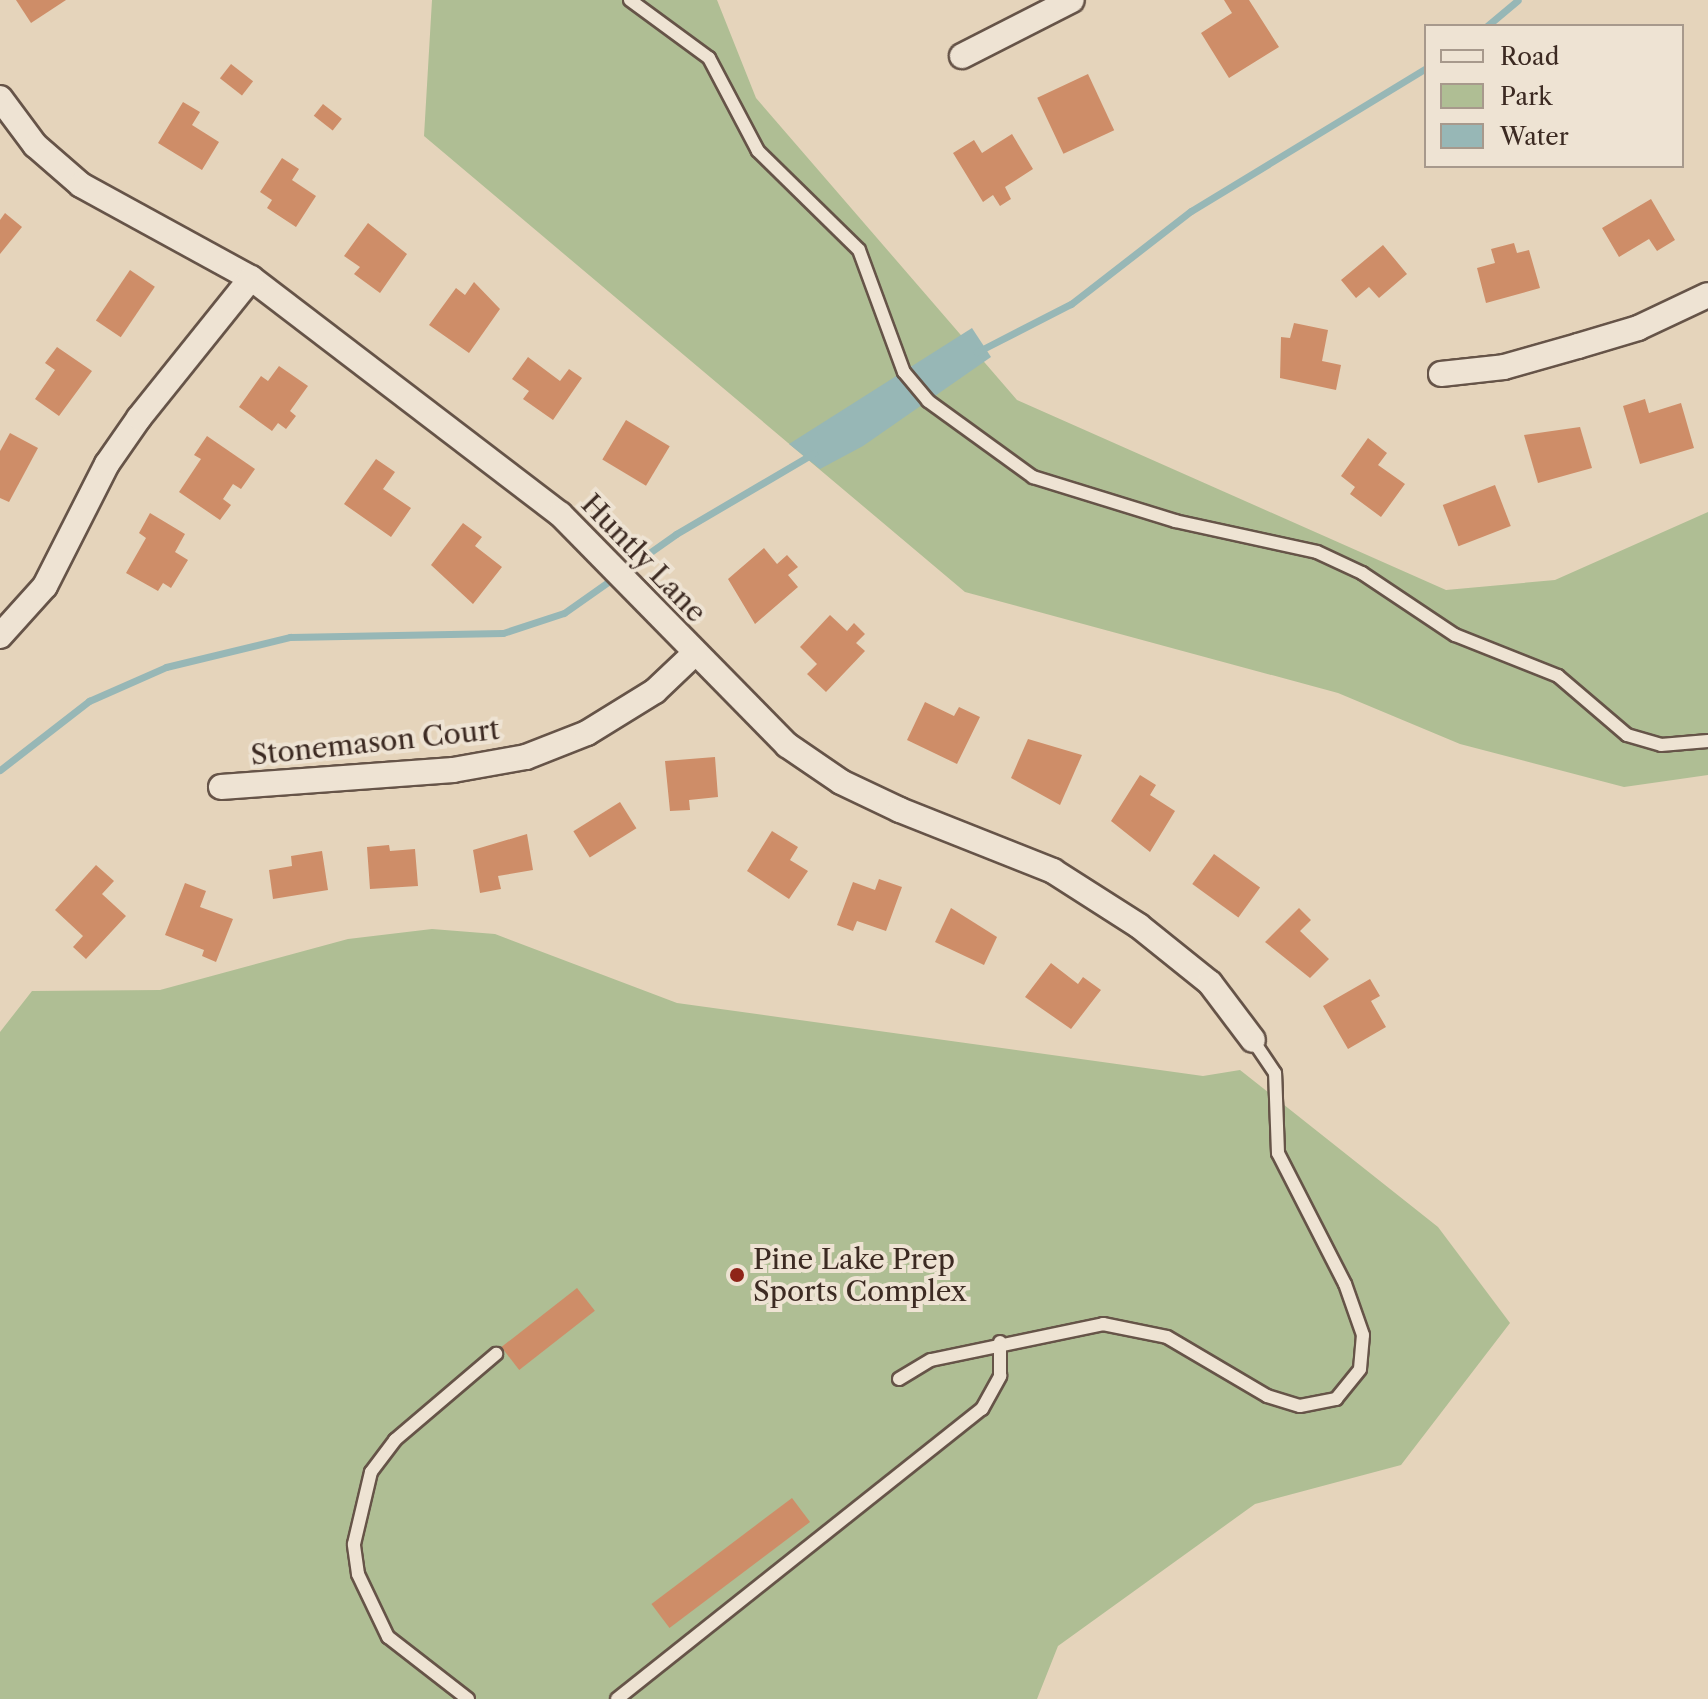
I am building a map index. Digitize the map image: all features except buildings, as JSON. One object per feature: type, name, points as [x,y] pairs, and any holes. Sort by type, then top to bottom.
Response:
[{"type":"street","points":[[962,56],[1072,0]]},
{"type":"street","name":"Huntly Lane","points":[[0,98],[35,145],[81,185],[251,278],[560,514],[787,745],[841,782],[1053,871],[1139,926],[1210,983],[1253,1040]]},
{"type":"street","points":[[0,636],[45,586],[107,464],[139,418],[251,278]]},
{"type":"street","points":[[1441,374],[1504,367],[1578,346],[1638,328],[1708,295]]},
{"type":"street","name":"Stonemason Court","points":[[221,787],[453,770],[526,757],[587,733],[655,691],[695,653]]},
{"type":"lane","points":[[630,0],[709,58],[758,151],[859,250],[904,372],[928,401],[1033,477],[1175,521],[1317,552],[1362,573],[1455,635],[1558,676],[1627,735],[1661,745],[1708,741]]},
{"type":"lane","points":[[899,1379],[931,1360],[1000,1342],[1076,1326],[1127,1327],[1167,1337],[1267,1396],[1300,1406],[1336,1399],[1349,1386],[1364,1356],[1358,1314],[1278,1153],[1275,1073],[1253,1040]]},
{"type":"lane","points":[[617,1699],[982,1409],[1000,1376],[1000,1342]]},
{"type":"lane","points":[[468,1699],[388,1637],[358,1574],[354,1544],[371,1472],[395,1440],[496,1354]]},
{"type":"green space","points":[[432,0],[717,0],[756,98],[1017,400],[1446,590],[1555,580],[1708,512],[1708,775],[1624,787],[1460,744],[1338,693],[965,592],[424,136]]},
{"type":"green space","name":"Pine Lake Prep Sports Complex","points":[[432,929],[495,934],[677,1003],[1203,1076],[1240,1070],[1438,1227],[1510,1323],[1401,1465],[1255,1504],[1058,1646],[1037,1699],[0,1699],[0,1032],[32,991],[160,990],[348,939]]},
{"type":"water","points":[[972,328],[991,357],[863,446],[820,469],[789,444]]},
{"type":"waterway","points":[[1489,24],[1518,0]]},
{"type":"waterway","points":[[977,352],[1071,304],[1191,211],[1424,69]]},
{"type":"waterway","points":[[0,770],[89,701],[166,667],[290,637],[503,633],[564,613],[676,534],[814,453]]},
{"type":"place","name":"Pine Lake Prep Sports Complex","points":[[737,1275]]}]
